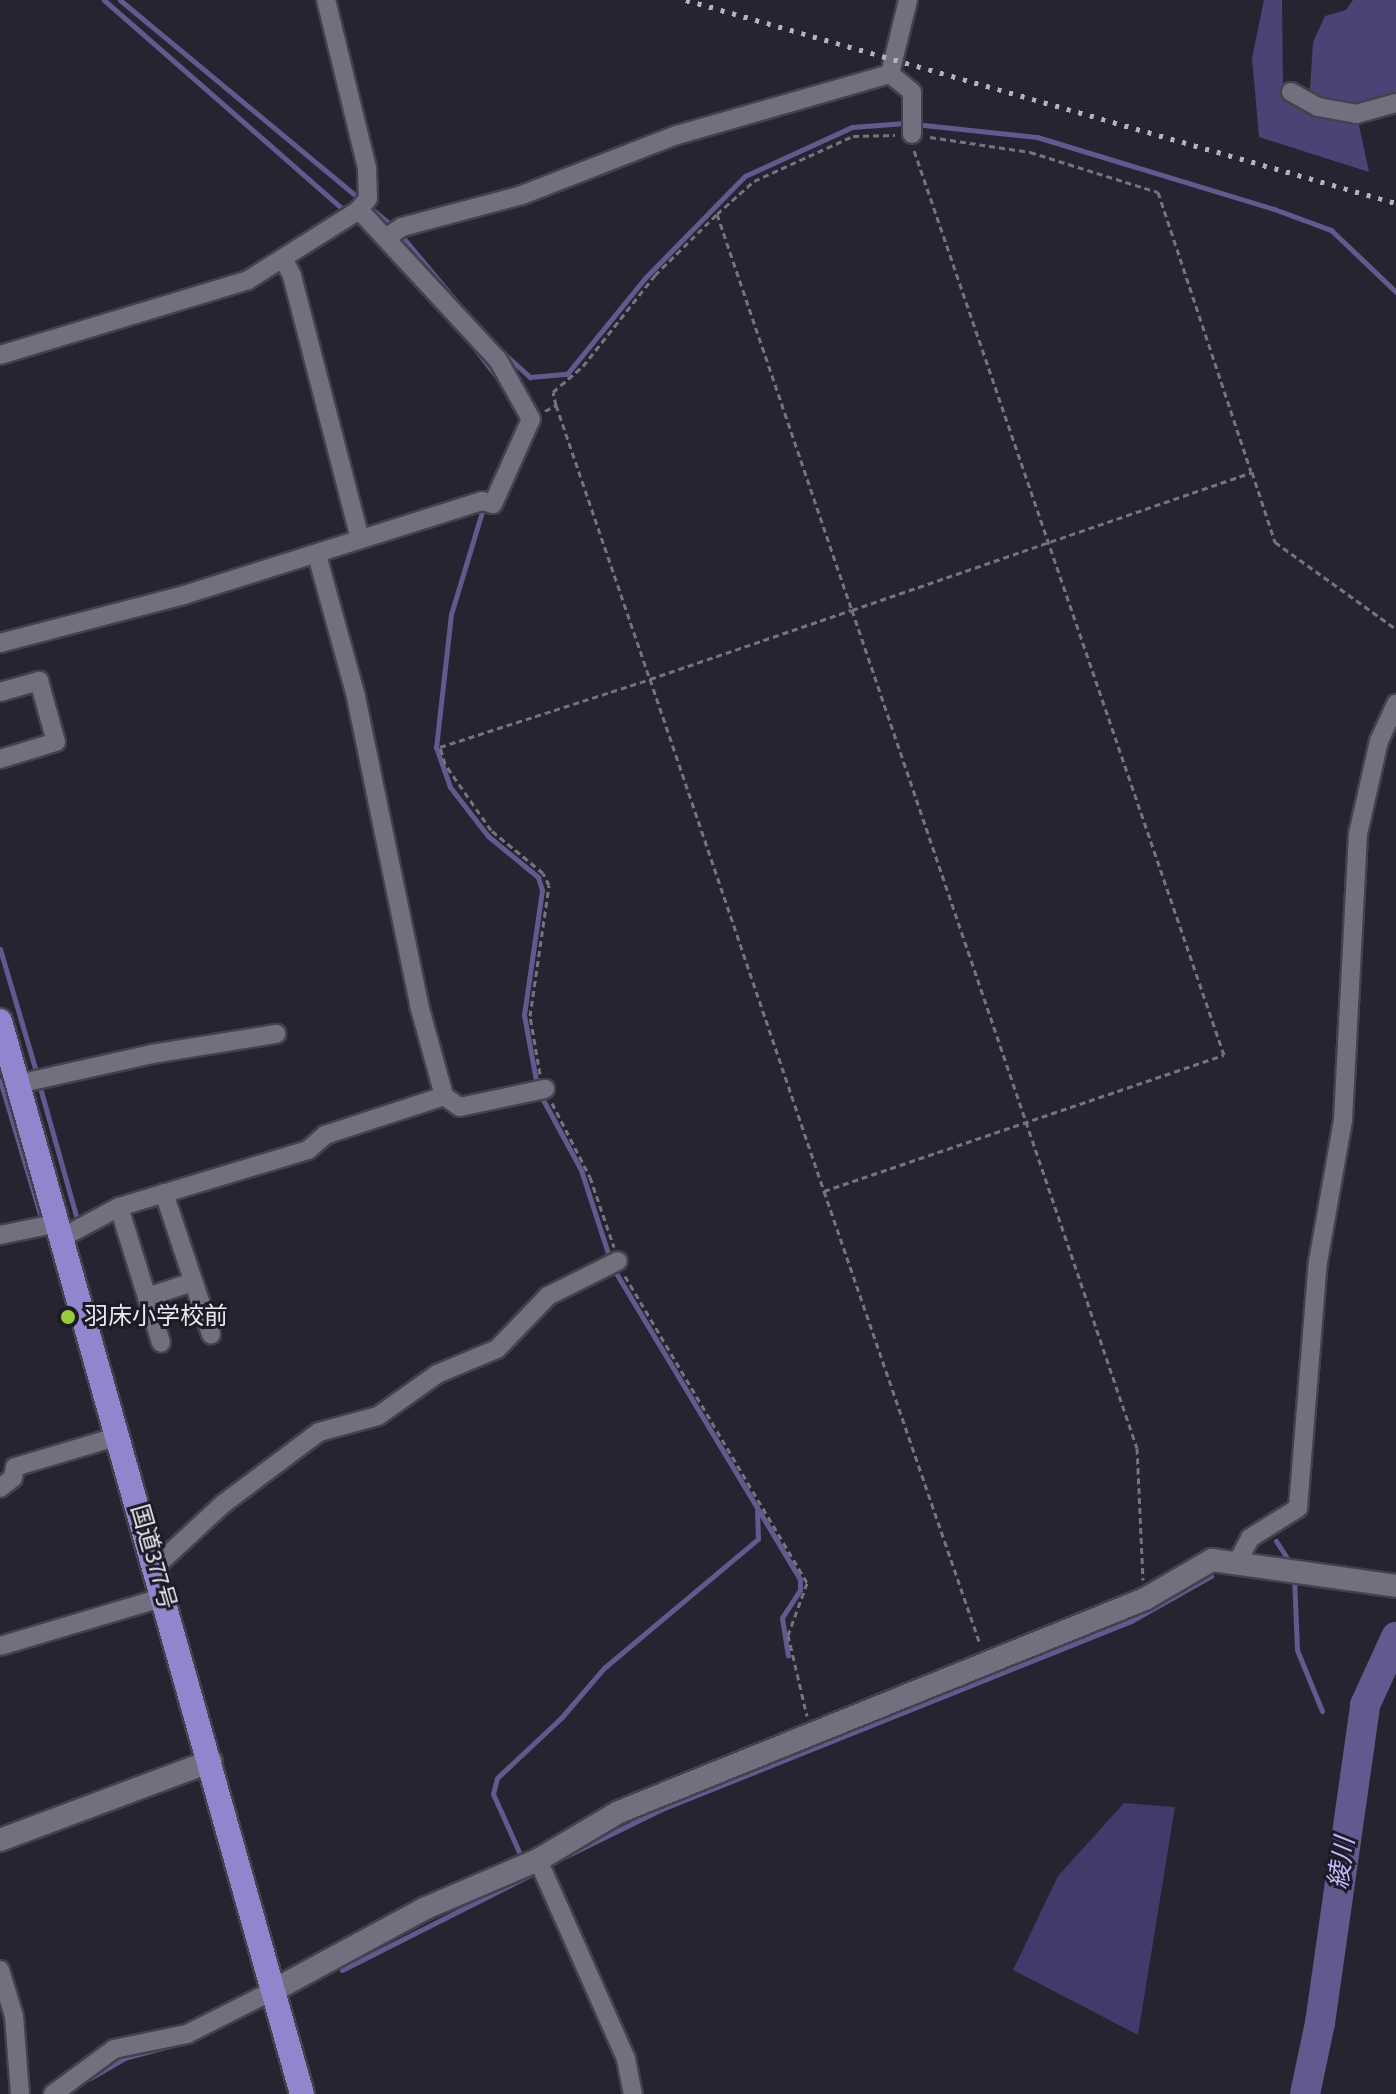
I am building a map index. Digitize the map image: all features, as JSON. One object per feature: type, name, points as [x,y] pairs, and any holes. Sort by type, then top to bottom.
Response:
[{"type":"highway","name":"国道377号","points":[[0,1021],[31,1081],[61,1230],[276,1989],[302,2094]]},
{"type":"street","points":[[0,355],[248,280],[284,260],[358,209],[367,168],[326,0]]},
{"type":"street","points":[[890,74],[908,0]]},
{"type":"street","points":[[395,232],[522,195],[677,135],[890,74]]},
{"type":"street","points":[[890,74],[912,92],[913,126]]},
{"type":"street","points":[[1291,92],[1318,107],[1356,114],[1396,103]]},
{"type":"street","points":[[0,643],[317,555],[485,502],[493,504],[531,419],[498,360],[395,232],[358,209]]},
{"type":"street","points":[[284,260],[360,539]]},
{"type":"street","points":[[317,555],[356,697],[419,1005],[444,1096],[460,1107],[541,1091]]},
{"type":"street","points":[[0,692],[39,681],[56,742],[0,759]]},
{"type":"street","points":[[1244,1564],[1250,1538],[1298,1508],[1318,1262],[1343,1120],[1358,834],[1379,741],[1396,704]]},
{"type":"street","points":[[31,1081],[276,1034]]},
{"type":"street","points":[[0,1235],[61,1230],[119,1207],[308,1150],[325,1135],[444,1096]]},
{"type":"street","points":[[164,1193],[211,1334]]},
{"type":"street","points":[[119,1207],[161,1343]]},
{"type":"street","points":[[155,1567],[223,1504],[319,1432],[378,1416],[437,1374],[497,1349],[548,1296],[613,1263]]},
{"type":"street","points":[[147,1297],[193,1282]]},
{"type":"street","points":[[0,1488],[13,1478],[15,1467],[119,1436]]},
{"type":"street","points":[[53,2094],[114,2049],[187,2034],[426,1908],[541,1866],[619,1812],[1145,1599],[1212,1560],[1396,1586]]},
{"type":"street","points":[[0,1646],[164,1597]]},
{"type":"street","points":[[0,1840],[211,1761]]},
{"type":"street","points":[[541,1866],[626,2059],[633,2094]]},
{"type":"street","points":[[0,1970],[20,2094]]},
{"type":"path","points":[[824,1191],[1224,1055],[1050,543],[913,126]]},
{"type":"path","points":[[986,1664],[553,392],[583,366],[655,275],[754,181],[853,136],[913,126],[1030,152],[1158,192],[1275,542],[1396,629]]},
{"type":"path","points":[[717,214],[1137,1448],[1145,1599]]},
{"type":"path","points":[[531,419],[556,405]]},
{"type":"path","points":[[811,1735],[788,1635],[807,1583],[613,1263],[590,1177],[541,1091],[530,1016],[549,885],[543,873],[491,830],[445,764],[440,747],[650,679],[1252,472]]},
{"type":"shaded area","points":[[1264,0],[1282,0],[1283,87],[1297,102],[1310,90],[1313,42],[1325,16],[1346,10],[1353,0],[1396,0],[1396,95],[1355,107],[1369,172],[1259,137],[1252,58]]},
{"type":"shaded area","points":[[1124,1803],[1175,1807],[1138,2035],[1013,1970],[1058,1876]]},
{"type":"waterway","points":[[104,0],[347,213]]},
{"type":"waterway","points":[[120,0],[393,227]]},
{"type":"waterway","points":[[502,352],[530,377],[567,374],[645,278],[745,176],[852,127],[905,123],[1037,137],[1274,209],[1331,230],[1396,292]]},
{"type":"waterway","points":[[400,234],[460,306]]},
{"type":"waterway","points":[[472,345],[500,381]]},
{"type":"waterway","points":[[484,505],[451,614],[436,747],[450,787],[488,836],[538,877],[542,890],[524,1015],[537,1086]]},
{"type":"waterway","points":[[0,949],[37,1075]]},
{"type":"waterway","points":[[0,1080],[40,1214]]},
{"type":"waterway","points":[[39,1084],[77,1219]]},
{"type":"waterway","points":[[541,1096],[581,1170],[610,1259]]},
{"type":"waterway","points":[[613,1268],[800,1579],[800,1590],[782,1618],[788,1656]]},
{"type":"waterway","points":[[520,1854],[493,1794],[497,1778],[561,1718],[604,1668],[758,1539],[757,1511]]},
{"type":"waterway","points":[[1276,1541],[1293,1567]]},
{"type":"waterway","points":[[564,1857],[662,1809],[1131,1621],[1211,1576]]},
{"type":"waterway","points":[[1294,1577],[1297,1650],[1322,1711]]},
{"type":"waterway","name":"綾川","points":[[1305,2094],[1320,2023],[1365,1705],[1396,1637]]},
{"type":"waterway","points":[[342,1970],[538,1871]]},
{"type":"waterway","points":[[90,2078],[124,2058],[184,2042]]},
{"type":"railway","points":[[686,0],[1396,203]]},
{"type":"place","name":"羽床小学校前","points":[[68,1317]]}]
